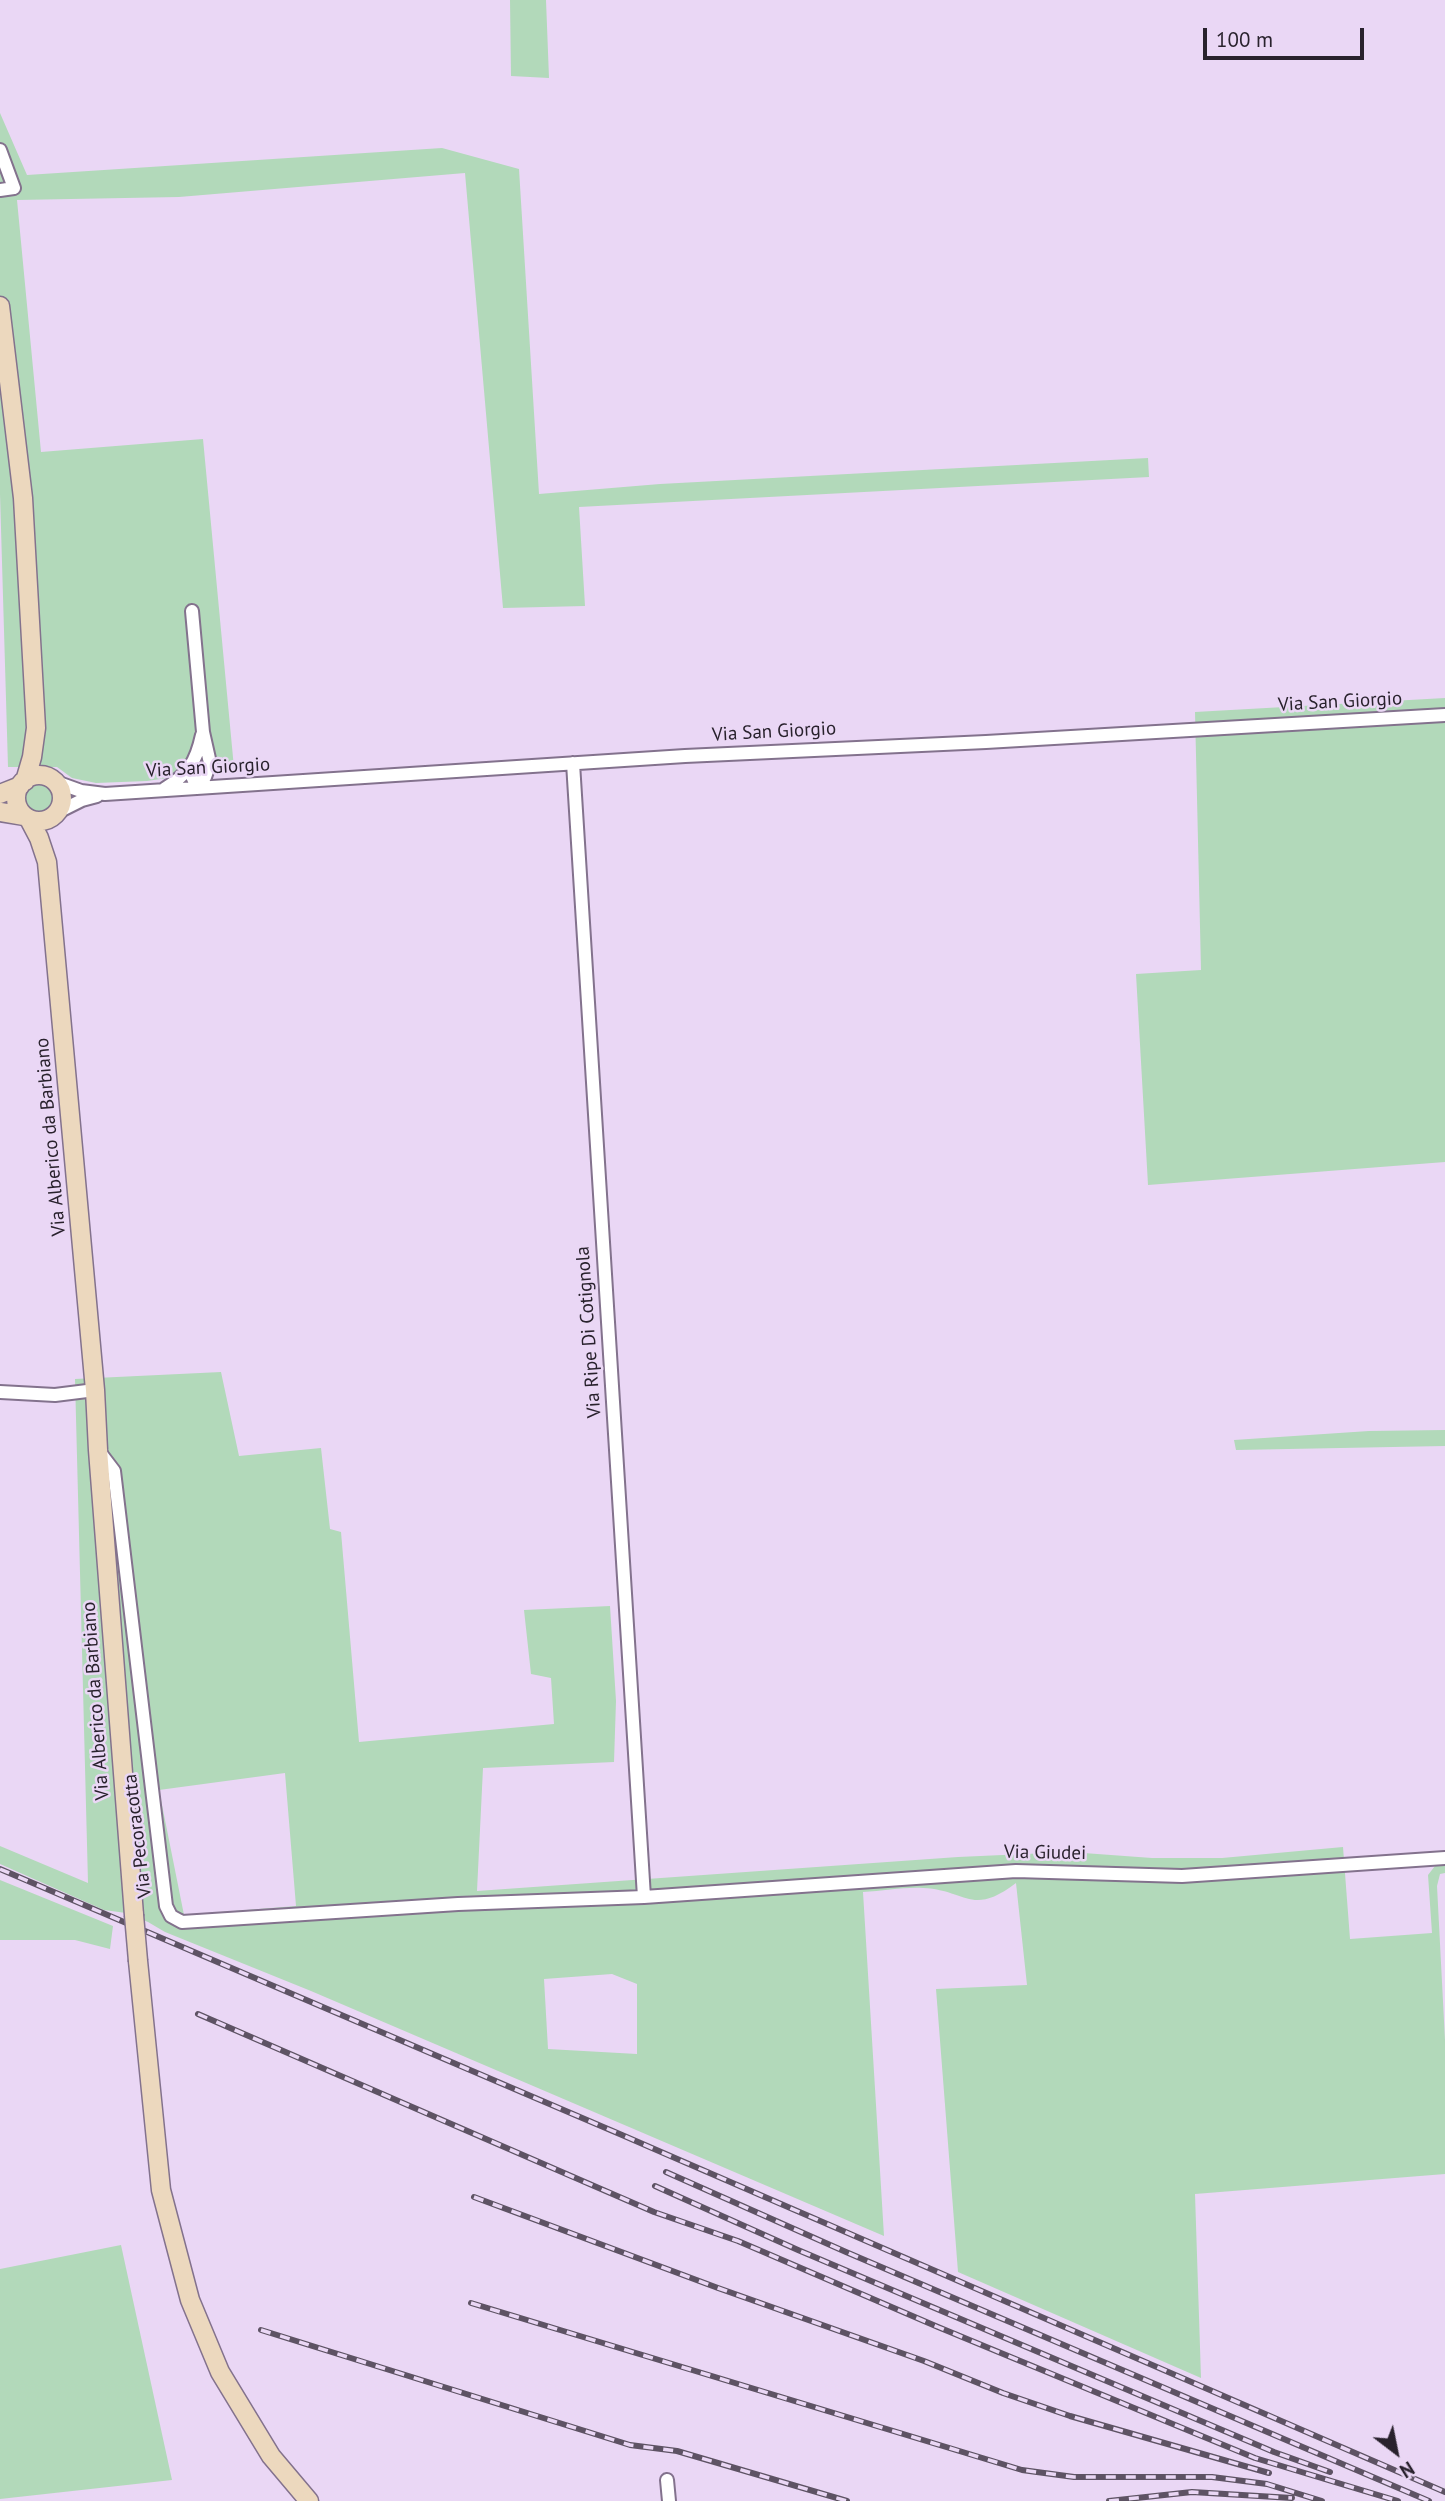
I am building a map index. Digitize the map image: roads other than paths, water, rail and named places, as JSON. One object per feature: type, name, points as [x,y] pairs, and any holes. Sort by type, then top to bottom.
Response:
[{"type":"main road","points":[[0,306],[23,498],[36,728],[32,757],[17,792],[17,805],[26,817]]},
{"type":"main road","points":[[0,811],[42,821],[57,814],[62,796],[53,780],[36,728]]},
{"type":"main road","points":[[0,794],[37,776],[53,780]]},
{"type":"main road","name":"Via Alberico da Barbiano","points":[[57,814],[47,862],[95,1390],[134,1915],[161,2190],[190,2300],[220,2372],[271,2456],[309,2501]]},
{"type":"main road","name":"Via Alberico da Barbiano","points":[[26,817],[47,862]]},
{"type":"street","points":[[0,150],[13,188],[0,190]]},
{"type":"street","points":[[192,611],[203,732],[210,763],[218,778],[230,786]]},
{"type":"street","name":"Via San Giorgio","points":[[57,814],[82,800],[104,794],[573,763],[1445,716]]},
{"type":"street","points":[[161,790],[176,782],[189,769],[197,757],[203,732]]},
{"type":"street","points":[[197,788],[210,763]]},
{"type":"street","name":"Via Ripe Di Cotignola","points":[[573,763],[644,1897]]},
{"type":"street","points":[[189,769],[197,788]]},
{"type":"street","name":"Via San Giorgio","points":[[53,780],[81,791],[104,794]]},
{"type":"street","points":[[0,1392],[55,1395],[95,1390]]},
{"type":"street","name":"Via Pecoracotta","points":[[98,1450],[114,1471],[166,1906],[172,1916],[188,1922],[458,1904],[644,1897]]},
{"type":"street","name":"Via Giudei","points":[[644,1897],[1016,1871],[1182,1875],[1445,1858]]},
{"type":"street","points":[[667,2480],[669,2501]]},
{"type":"railway","points":[[0,1869],[1445,2492]]},
{"type":"railway","points":[[198,2014],[654,2212],[738,2241],[1255,2458],[1398,2501]]},
{"type":"railway","points":[[666,2172],[846,2252],[1429,2501]]},
{"type":"railway","points":[[655,2186],[798,2250],[1274,2452],[1330,2472]]},
{"type":"railway","points":[[474,2197],[924,2361],[1003,2393],[1070,2416],[1269,2473]]},
{"type":"railway","points":[[471,2303],[1022,2470],[1074,2477],[1212,2477],[1267,2484],[1322,2501]]},
{"type":"railway","points":[[261,2330],[630,2445],[677,2451],[847,2501]]},
{"type":"railway","points":[[1109,2501],[1192,2492],[1292,2498]]}]
